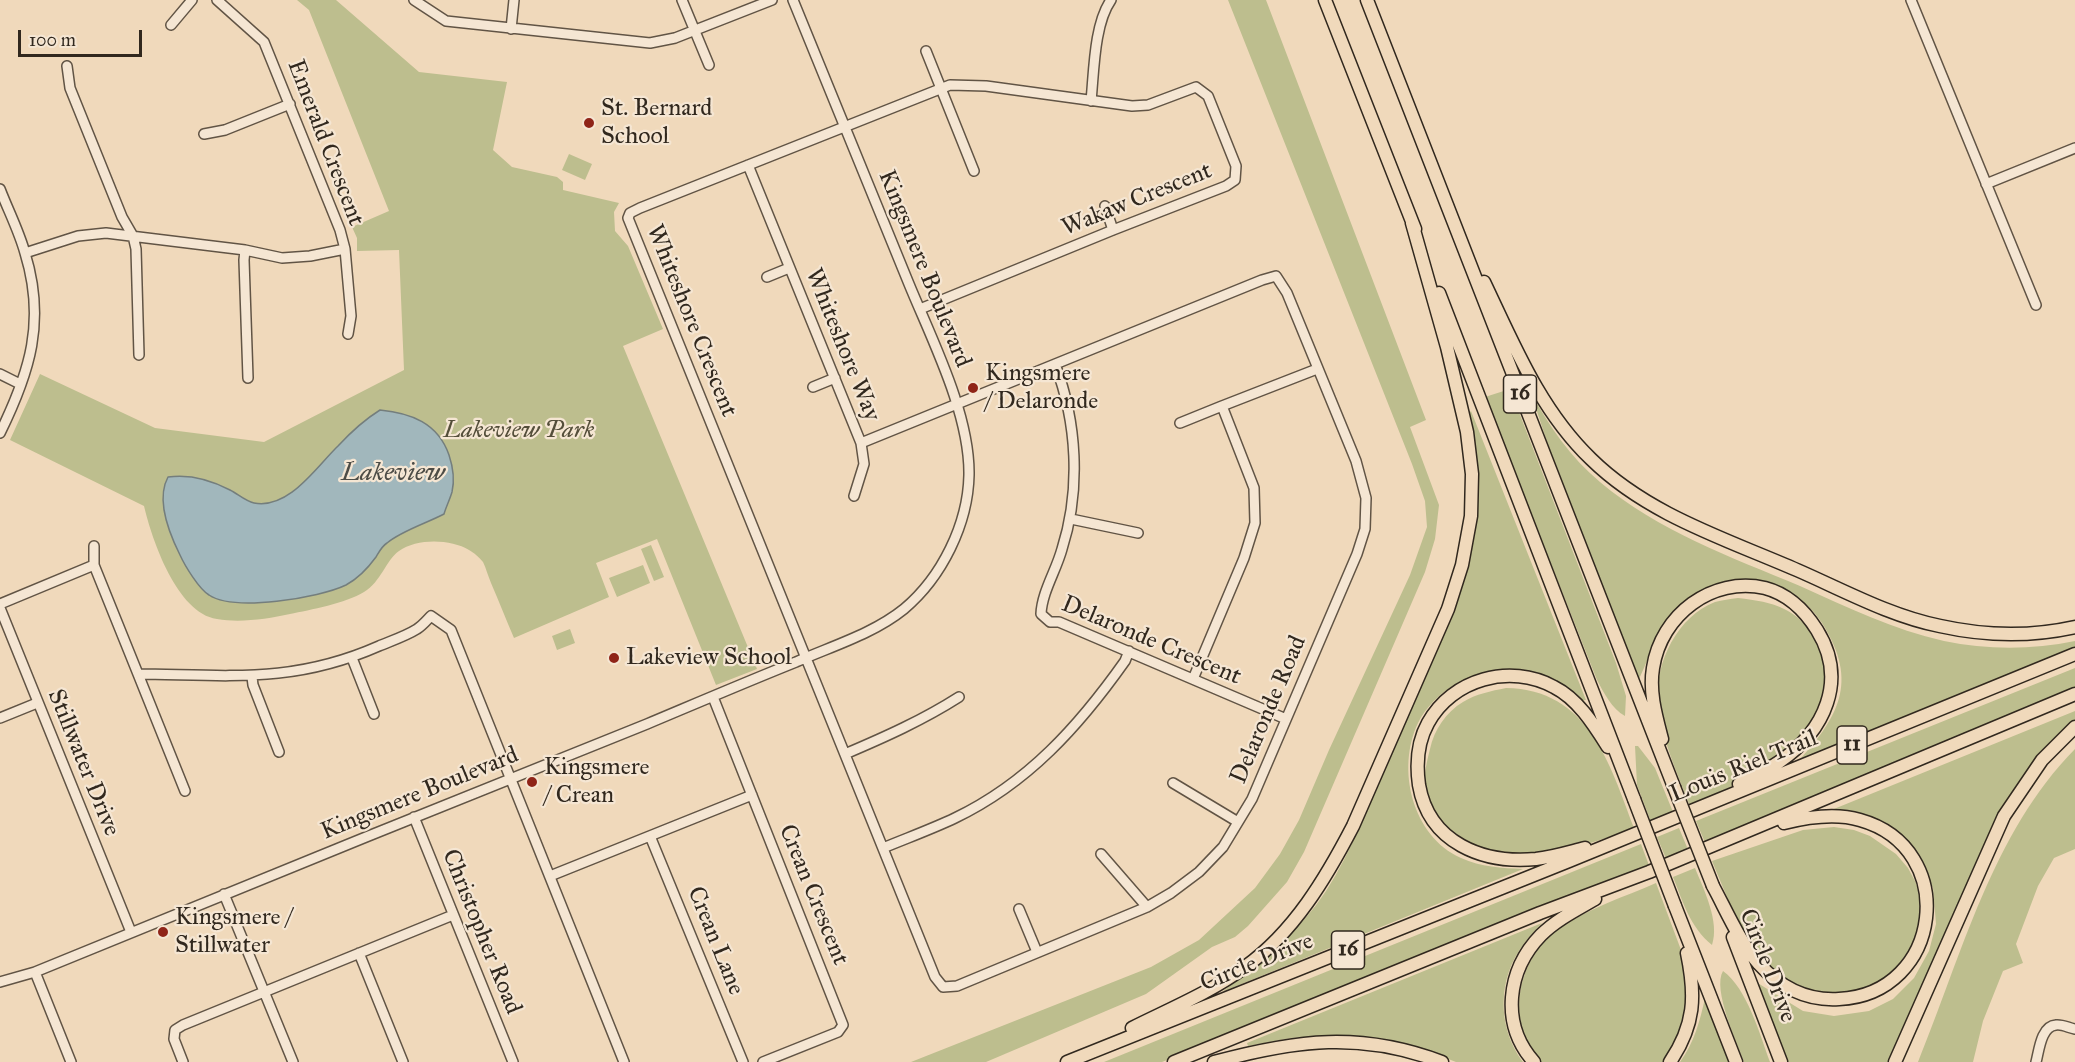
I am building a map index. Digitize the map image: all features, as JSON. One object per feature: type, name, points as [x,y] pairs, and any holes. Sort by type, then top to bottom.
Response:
[{"type":"highway","name":"16","points":[[1324,0],[1736,1062]]},
{"type":"highway","name":"16","points":[[1367,0],[1674,787]]},
{"type":"highway","points":[[1446,204],[1547,406],[1589,458],[1630,492],[1691,525],[1890,611],[1912,618],[1958,630],[2001,634],[2043,632],[2075,627]]},
{"type":"highway","points":[[1065,1062],[1184,1003],[1229,977],[1262,954],[1293,922],[1340,851],[1438,634],[1456,586],[1467,539],[1471,516],[1472,474],[1459,393],[1412,223]]},
{"type":"highway","points":[[1667,821],[1779,762],[1803,743],[1820,720],[1831,691],[1830,660],[1825,645],[1810,619],[1790,600],[1766,588],[1726,587],[1713,591],[1688,606],[1669,626],[1656,653],[1652,669],[1652,685],[1653,704],[1674,787]]},
{"type":"highway","name":"Louis Riel Trail","points":[[1630,837],[2075,654]]},
{"type":"highway","points":[[1630,837],[1537,859],[1503,859],[1473,852],[1449,838],[1428,813],[1421,796],[1418,777],[1421,740],[1427,724],[1438,708],[1451,694],[1468,685],[1503,675],[1539,680],[1555,687],[1568,697],[1593,722],[1634,799]]},
{"type":"highway","name":"11","points":[[1748,832],[2075,694]]},
{"type":"highway","points":[[1896,1062],[2004,816],[2042,760],[2075,727]]},
{"type":"highway","name":"Circle Drive","points":[[1674,787],[1781,1062]]},
{"type":"highway","points":[[1713,886],[1743,942],[1755,959],[1780,983],[1805,996],[1833,999],[1861,996],[1889,982],[1914,956],[1923,937],[1926,923],[1927,909],[1923,881],[1911,855],[1887,832],[1861,820],[1846,817],[1796,820],[1748,832]]},
{"type":"highway","name":"16","points":[[1174,1062],[1540,913],[1748,832]]},
{"type":"highway","name":"Circle Drive","points":[[1065,1062],[1630,837]]},
{"type":"highway","points":[[1534,1062],[1521,1044],[1512,1014],[1513,984],[1524,957],[1542,934],[1569,913],[1649,872]]},
{"type":"highway","points":[[1670,1062],[1686,1036],[1693,1008],[1691,975],[1674,906]]},
{"type":"highway","points":[[1214,1062],[1292,1044],[1340,1040],[1386,1046],[1442,1062]]},
{"type":"street","points":[[171,25],[192,0]]},
{"type":"street","name":"Emerald Crescent","points":[[26,253],[78,236],[106,233],[245,250],[282,258],[310,256],[345,249],[340,230],[264,42],[216,0]]},
{"type":"street","points":[[414,0],[446,21],[650,43],[675,38],[772,0]]},
{"type":"street","points":[[511,29],[514,0]]},
{"type":"street","points":[[682,0],[709,65]]},
{"type":"street","name":"Kingsmere Boulevard","points":[[0,982],[35,972],[873,630],[905,608],[935,575],[951,548],[962,520],[969,476],[964,427],[920,309],[793,0]]},
{"type":"street","points":[[1091,101],[1096,49],[1103,14],[1111,0]]},
{"type":"street","points":[[1911,0],[2036,304]]},
{"type":"street","points":[[926,51],[974,171]]},
{"type":"street","points":[[67,66],[70,87],[122,217],[133,236],[136,249],[139,356]]},
{"type":"street","name":"Wakaw Crescent","points":[[845,126],[941,87],[961,84],[1132,106],[1148,105],[1196,87],[1208,96],[1236,166],[1235,180],[1226,186],[920,309]]},
{"type":"street","points":[[204,134],[225,130],[290,104]]},
{"type":"street","name":"Whiteshore Crescent","points":[[806,658],[628,218],[634,210],[845,126]]},
{"type":"street","points":[[1986,184],[2075,148]]},
{"type":"street","name":"Whiteshore Way","points":[[748,165],[861,443],[957,404]]},
{"type":"street","points":[[0,189],[26,253],[36,299],[35,336],[20,384],[0,433]]},
{"type":"street","points":[[1105,206],[1113,230]]},
{"type":"street","points":[[345,249],[350,307],[348,334]]},
{"type":"street","points":[[245,250],[248,378]]},
{"type":"street","points":[[767,277],[789,268]]},
{"type":"street","name":"Delaronde Road","points":[[806,658],[935,977],[943,987],[957,986],[1147,907],[1171,893],[1199,872],[1223,847],[1252,799],[1357,554],[1365,529],[1366,498],[1356,461],[1287,292],[1276,276],[957,404]]},
{"type":"street","name":"Delaronde Crescent","points":[[1055,364],[1068,404],[1073,435],[1074,480],[1071,519],[1062,551],[1041,603],[1041,614],[1050,622],[1059,622],[1286,719]]},
{"type":"street","points":[[1180,423],[1317,369]]},
{"type":"street","points":[[0,374],[20,384]]},
{"type":"street","points":[[813,387],[835,378]]},
{"type":"street","points":[[1193,679],[1244,558],[1255,523],[1254,488],[1222,406]]},
{"type":"street","points":[[854,496],[864,464],[861,443]]},
{"type":"street","points":[[1071,519],[1138,533]]},
{"type":"street","points":[[94,546],[94,565],[185,790]]},
{"type":"street","points":[[0,606],[94,565]]},
{"type":"street","name":"Stillwater Drive","points":[[0,606],[37,703],[131,932]]},
{"type":"street","points":[[138,674],[276,675],[329,665],[352,658],[417,629],[431,616],[451,630],[624,1062]]},
{"type":"street","points":[[883,848],[956,818],[992,797],[1029,771],[1061,742],[1085,714],[1125,661],[1129,651]]},
{"type":"street","points":[[352,658],[374,714]]},
{"type":"street","points":[[252,676],[253,686],[279,752]]},
{"type":"street","name":"Crean Crescent","points":[[713,697],[843,1025],[838,1032],[763,1062]]},
{"type":"street","points":[[845,754],[932,714],[959,697]]},
{"type":"street","points":[[0,718],[37,703]]},
{"type":"street","points":[[1173,783],[1238,822]]},
{"type":"street","points":[[550,876],[752,795]]},
{"type":"street","name":"Christopher Road","points":[[414,817],[513,1062]]},
{"type":"street","name":"Crean Lane","points":[[650,836],[743,1062]]},
{"type":"street","points":[[1101,854],[1147,907]]},
{"type":"street","points":[[224,894],[293,1062]]},
{"type":"street","points":[[1019,909],[1037,952]]},
{"type":"street","points":[[183,1062],[174,1039],[175,1030],[183,1025],[453,915]]},
{"type":"street","points":[[359,953],[403,1062]]},
{"type":"street","points":[[35,972],[71,1062]]},
{"type":"street","points":[[2036,1062],[2044,1034],[2049,1027],[2055,1024],[2075,1029]]},
{"type":"green space","name":"Lakeview Park","points":[[297,0],[336,0],[419,72],[507,82],[493,150],[512,167],[557,177],[563,182],[563,190],[619,203],[614,212],[615,231],[628,246],[663,329],[623,346],[757,669],[716,685],[657,539],[596,563],[609,597],[514,638],[483,562],[462,546],[444,542],[424,542],[399,551],[370,588],[348,600],[272,617],[244,620],[217,619],[203,614],[178,590],[160,555],[144,506],[10,440],[40,374],[155,428],[264,442],[404,370],[399,250],[357,251],[357,238],[352,227],[389,211],[309,10]]},
{"type":"green space","points":[[1228,0],[1266,0],[1426,420],[1410,427],[1439,505],[1435,539],[1425,572],[1304,852],[1287,882],[1248,926],[1235,937],[1212,947],[1146,994],[986,1062],[911,1062],[1151,967],[1199,940],[1255,888],[1280,854],[1299,820],[1410,575],[1427,527],[1425,501],[1412,464]]},
{"type":"green space","points":[[569,154],[592,164],[585,180],[562,170]]},
{"type":"green space","points":[[1510,389],[1616,663],[1626,696],[1625,716],[1612,705],[1597,680],[1485,397]]},
{"type":"green space","points":[[1531,393],[1561,440],[1600,482],[1646,515],[1696,541],[1907,631],[1960,644],[1993,647],[2042,646],[2075,641],[2075,651],[1795,765],[1823,731],[1839,699],[1840,664],[1834,644],[1822,623],[1802,601],[1792,595],[1718,589],[1702,591],[1681,604],[1667,620],[1639,679],[1547,442]]},
{"type":"green space","points":[[1471,411],[1586,700],[1579,701],[1517,670],[1495,670],[1468,678],[1444,692],[1434,701],[1418,723],[1409,760],[1409,780],[1420,818],[1444,848],[1461,858],[1476,863],[1523,869],[1222,992],[1291,933],[1326,891],[1352,843],[1439,644],[1464,581],[1475,531],[1477,486],[1469,413]]},
{"type":"green space","points":[[651,545],[664,577],[654,581],[641,549]]},
{"type":"green space","points":[[643,565],[650,583],[617,597],[609,578]]},
{"type":"green space","points":[[1738,598],[1763,602],[1784,609],[1794,614],[1810,631],[1824,661],[1826,679],[1823,696],[1808,728],[1783,755],[1750,777],[1690,806],[1662,727],[1658,700],[1660,671],[1672,642],[1690,618],[1715,602]]},
{"type":"green space","points":[[570,629],[575,643],[557,650],[552,636]]},
{"type":"green space","points":[[2075,668],[2075,694],[1706,845],[1696,821]]},
{"type":"green space","points":[[1506,688],[1534,692],[1557,701],[1576,716],[1592,734],[1605,756],[1634,828],[1563,851],[1519,856],[1503,855],[1473,846],[1447,827],[1436,815],[1425,785],[1427,762],[1434,735],[1446,716],[1463,702],[1478,695]]},
{"type":"green space","points":[[2075,711],[2075,725],[2023,780],[1892,1062],[1787,1062],[1756,982],[1803,1011],[1834,1016],[1869,1011],[1893,999],[1914,978],[1929,951],[1936,924],[1933,888],[1920,859],[1899,836],[1824,813]]},
{"type":"green space","points":[[1635,746],[1638,746],[1655,768],[1673,812],[1651,822],[1637,785]]},
{"type":"green space","points":[[2075,749],[2075,849],[2054,858],[2038,886],[2016,944],[2023,963],[2003,971],[1983,1021],[1973,1062],[1918,1062],[1965,938],[2000,857],[2046,782]]},
{"type":"green space","points":[[1834,827],[1854,830],[1870,836],[1896,854],[1908,868],[1916,883],[1920,898],[1922,920],[1920,936],[1904,965],[1860,995],[1806,994],[1768,971],[1739,926],[1712,861],[1803,830]]},
{"type":"green space","points":[[1679,828],[1689,852],[1667,861],[1657,837]]},
{"type":"green space","points":[[1641,844],[1650,868],[1162,1062],[1104,1062]]},
{"type":"green space","points":[[1695,868],[1713,916],[1712,945],[1693,922],[1673,877]]},
{"type":"green space","points":[[1656,883],[1684,958],[1689,1012],[1666,1062],[1540,1062],[1529,1046],[1522,1028],[1519,1010],[1520,991],[1533,956],[1545,941],[1571,921]]},
{"type":"green space","points":[[1542,923],[1515,957],[1505,987],[1505,1019],[1508,1034],[1523,1062],[1456,1062],[1428,1051],[1400,1044],[1337,1035],[1291,1038],[1248,1046],[1247,1043]]},
{"type":"green space","points":[[1723,971],[1732,979],[1746,1000],[1770,1062],[1744,1062],[1723,1003],[1720,979]]},
{"type":"green space","points":[[1705,998],[1730,1062],[1680,1062],[1696,1032]]},
{"type":"water","name":"Lakeview","points":[[380,410],[413,417],[431,427],[444,444],[453,478],[452,492],[444,514],[393,539],[384,546],[359,576],[333,590],[297,598],[256,603],[221,600],[205,592],[185,565],[168,526],[163,495],[168,477],[184,476],[208,481],[223,486],[254,503],[279,500],[301,485],[352,432]]},
{"type":"place","name":"St. Bernard School","points":[[589,123]]},
{"type":"place","name":"Kingsmere / Delaronde","points":[[973,388]]},
{"type":"place","name":"Lakeview School","points":[[614,658]]},
{"type":"place","name":"Kingsmere / Crean","points":[[532,782]]},
{"type":"place","name":"Kingsmere / Stillwater","points":[[163,932]]}]
